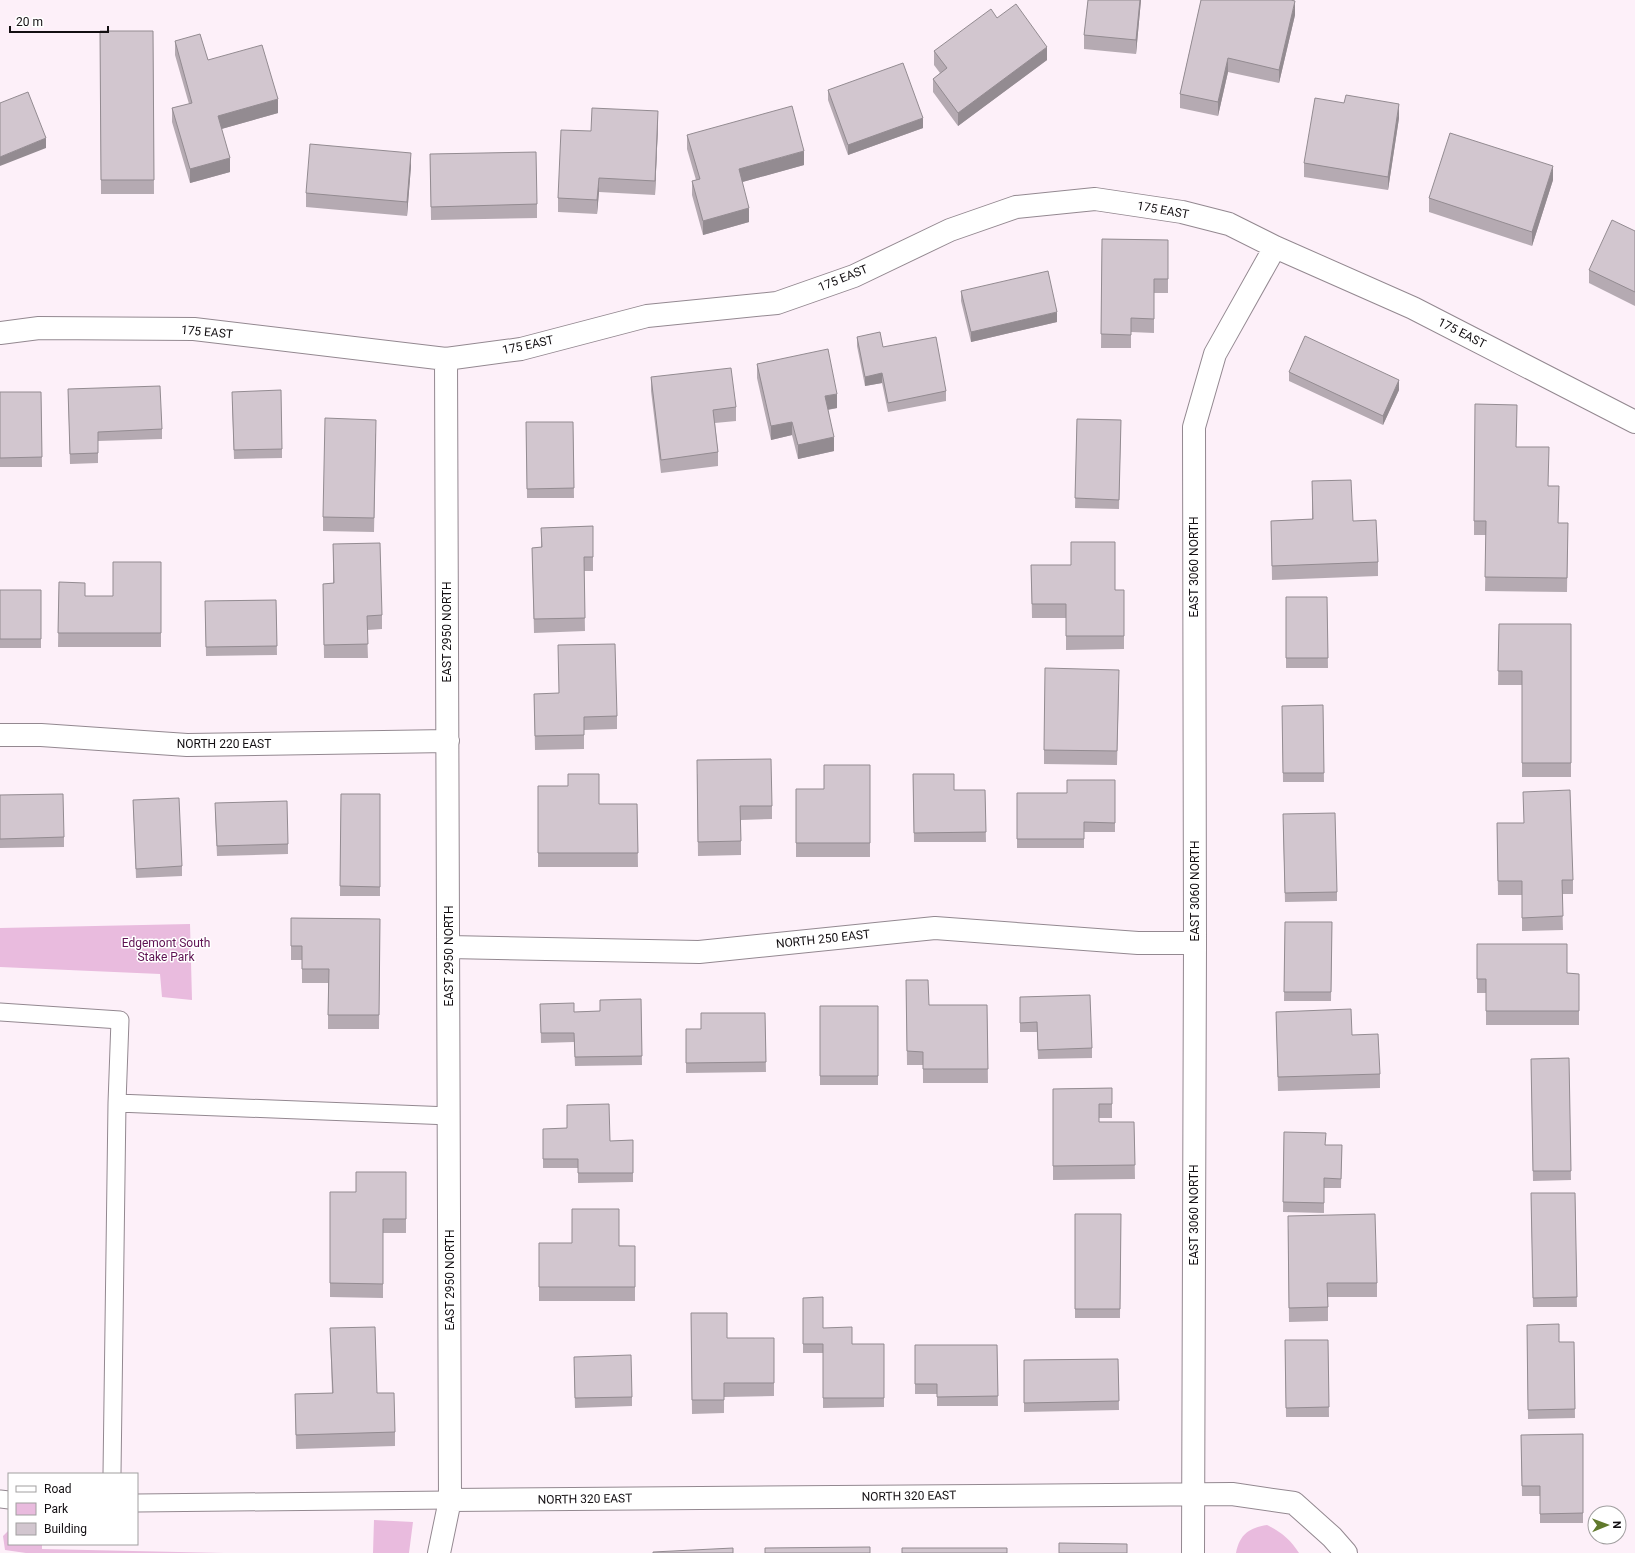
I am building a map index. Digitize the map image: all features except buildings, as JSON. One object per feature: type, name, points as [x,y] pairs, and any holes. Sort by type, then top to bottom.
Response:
[{"type":"street","name":"175 EAST","points":[[0,333],[39,328],[194,329],[446,359],[521,349],[647,316],[777,303],[854,276],[950,230],[1016,207],[1095,199],[1182,212],[1229,224],[1275,247],[1413,308],[1635,422]]},
{"type":"street","name":"EAST 3060 NORTH","points":[[1193,1553],[1195,943],[1194,427],[1215,354],[1275,247]]},
{"type":"street","name":"EAST 2950 NORTH","points":[[439,1553],[450,1500],[450,947],[446,359]]},
{"type":"street","name":"NORTH 220 EAST","points":[[0,736],[41,735],[186,745],[448,741]]},
{"type":"street","name":"NORTH 250 EAST","points":[[450,947],[699,952],[936,928],[1138,943],[1195,943]]},
{"type":"street","name":"NORTH 320 EAST","points":[[450,1500],[1193,1493],[1232,1494],[1294,1503],[1332,1537],[1346,1553]]},
{"type":"lane","points":[[0,1012],[120,1020],[117,1103],[112,1473]]},
{"type":"lane","points":[[117,1103],[450,1116]]},
{"type":"lane","points":[[138,1503],[450,1500]]},
{"type":"green space","name":"Edgemont South Stake Park","points":[[190,924],[192,1000],[162,997],[160,974],[0,967],[0,928]]},
{"type":"green space","points":[[374,1520],[413,1522],[409,1553],[373,1553]]},
{"type":"green space","points":[[1267,1525],[1277,1530],[1293,1544],[1299,1553],[1236,1553],[1240,1541],[1246,1533],[1255,1528]]},
{"type":"green space","points":[[8,1531],[8,1545],[42,1545],[42,1549],[224,1553],[26,1553],[5,1550],[3,1536]]}]
